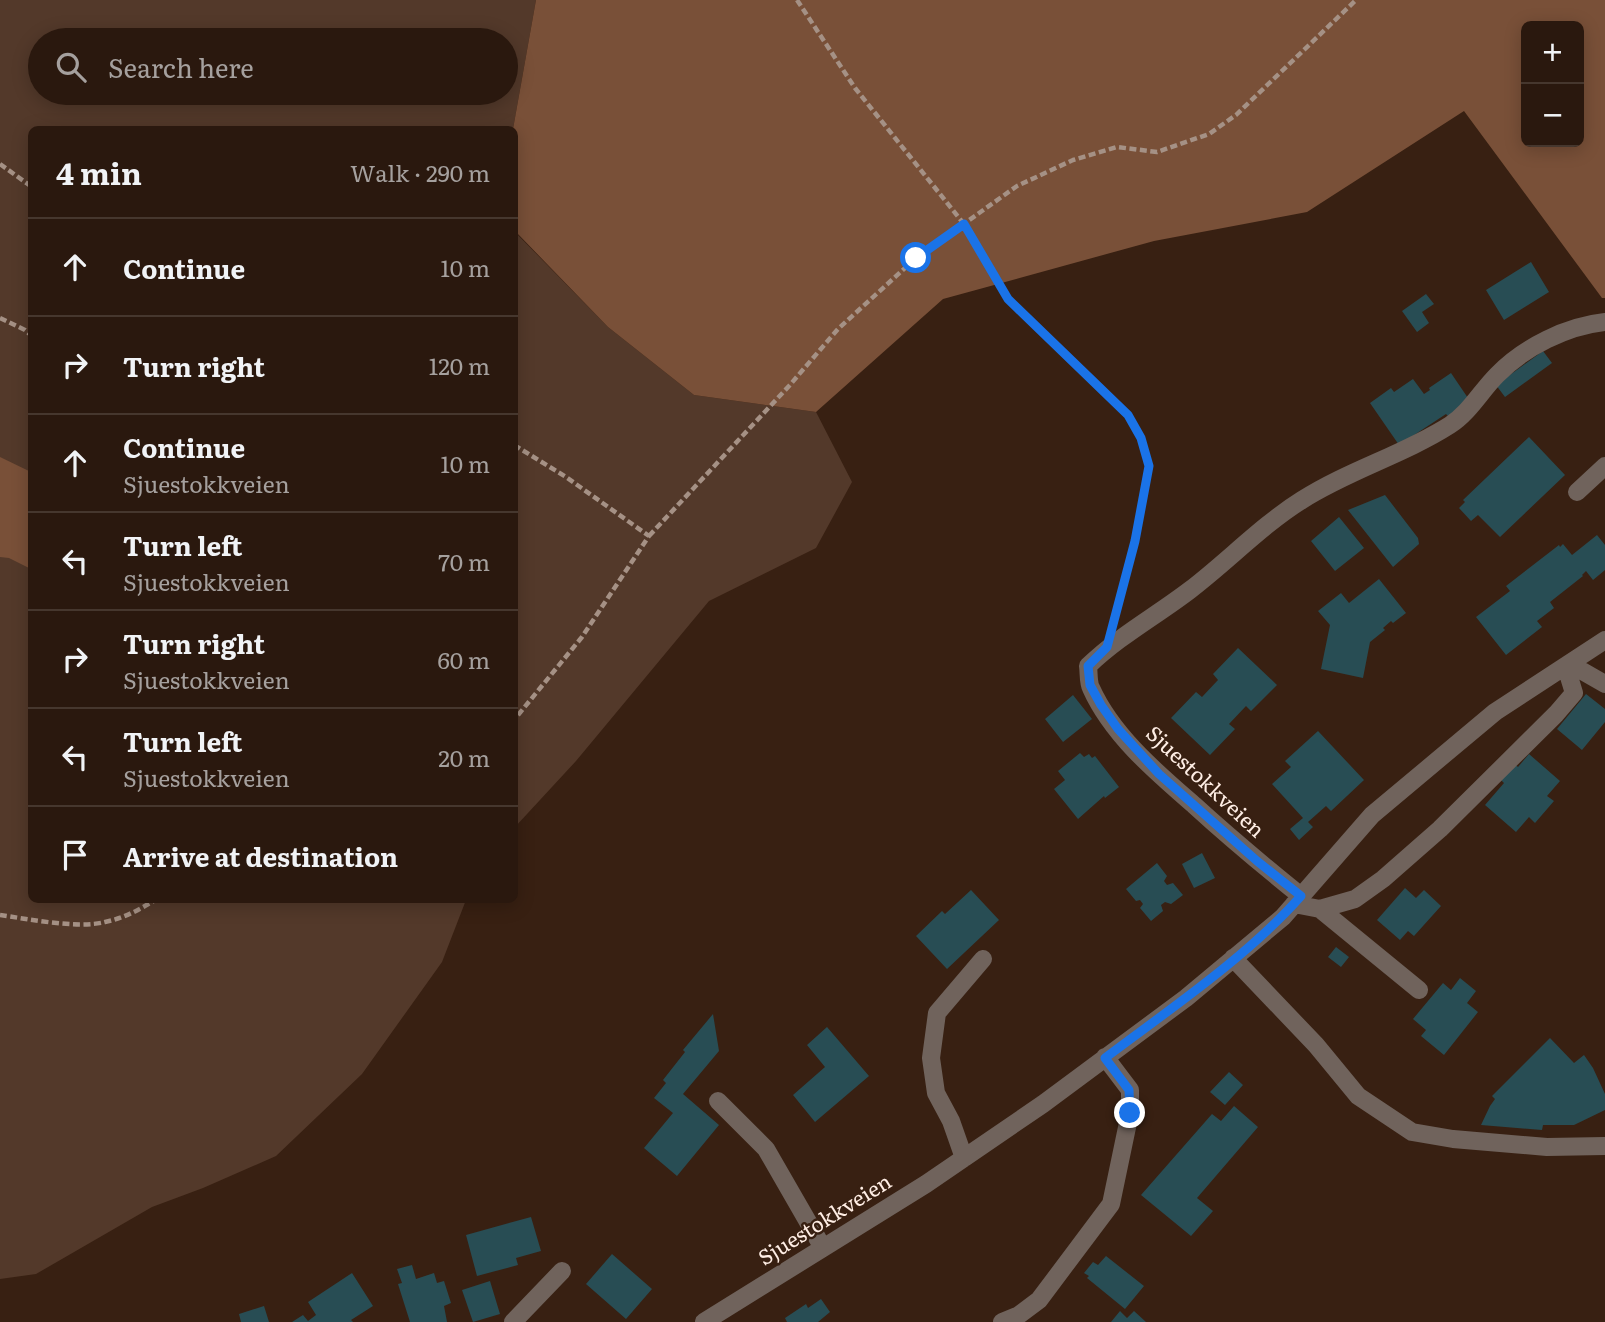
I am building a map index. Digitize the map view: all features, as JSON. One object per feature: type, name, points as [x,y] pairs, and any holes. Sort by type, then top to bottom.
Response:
[{"type":"street","name":"Sjuestokkveien","points":[[1568,666],[1574,693],[1440,829],[1392,872],[1355,899],[1320,909],[1298,900],[1159,774],[1118,729],[1090,685],[1088,666],[1107,647],[1190,590],[1302,500],[1451,424],[1463,415],[1498,374],[1530,350],[1572,329],[1605,322]]},
{"type":"street","points":[[1577,492],[1605,466]]},
{"type":"street","name":"Sjuestokkveien","points":[[704,1322],[964,1158],[1186,998],[1283,917],[1372,815],[1495,712],[1605,640]]},
{"type":"street","points":[[1568,666],[1605,684]]},
{"type":"street","points":[[1320,909],[1419,990]]},
{"type":"street","points":[[964,1158],[951,1121],[936,1093],[931,1058],[936,1013],[983,958]]},
{"type":"street","points":[[1233,958],[1316,1045],[1359,1096],[1412,1132],[1453,1139],[1547,1147],[1605,1146]]},
{"type":"street","points":[[1002,1322],[1040,1300],[1111,1204],[1130,1113],[1129,1090],[1105,1058]]},
{"type":"street","points":[[718,1101],[766,1149],[823,1248]]},
{"type":"street","points":[[513,1322],[562,1271]]},
{"type":"path","points":[[797,0],[855,88],[964,224],[1008,299],[1128,415],[1141,438],[1149,466],[1135,541],[1107,647]]},
{"type":"path","points":[[518,715],[582,638],[649,536],[789,386],[838,329],[916,258],[1017,187],[1073,160],[1117,147],[1157,152],[1209,134],[1243,108],[1356,0]]},
{"type":"path","points":[[0,164],[28,184]]},
{"type":"path","points":[[0,317],[28,333]]},
{"type":"path","points":[[518,447],[566,477],[649,536]]},
{"type":"path","points":[[0,915],[56,923],[102,923],[132,914],[150,903]]},
{"type":"shaded area","points":[[0,0],[536,0],[518,101],[518,28],[28,28],[28,105],[517,105],[514,126],[28,126],[28,903],[465,903],[442,962],[362,1074],[276,1156],[152,1207],[36,1274],[0,1279]]},
{"type":"shaded area","points":[[536,0],[1605,0],[1605,298],[1602,298],[1464,111],[1307,212],[1154,241],[943,299],[816,412],[694,395],[608,327],[518,234],[518,126],[514,126]]},
{"type":"shaded area","points":[[518,235],[608,327],[694,395],[816,412],[852,482],[816,548],[709,601],[576,761],[518,824]]},
{"type":"shaded area","points":[[0,457],[28,471],[28,568],[9,558],[0,557]]},
{"type":"building","points":[[1531,262],[1549,292],[1504,320],[1486,290]]},
{"type":"building","points":[[1426,294],[1434,304],[1422,312],[1429,323],[1417,332],[1402,311]]},
{"type":"building","points":[[1543,351],[1552,363],[1505,397],[1496,385]]},
{"type":"building","points":[[1451,373],[1470,401],[1399,445],[1370,403],[1391,388],[1394,392],[1413,379],[1424,394]]},
{"type":"building","points":[[1529,437],[1565,475],[1500,537],[1478,515],[1471,521],[1459,508],[1465,502],[1463,500]]},
{"type":"building","points":[[1385,495],[1418,538],[1419,544],[1393,567],[1348,510]]},
{"type":"building","points":[[1339,517],[1364,548],[1335,571],[1311,541]]},
{"type":"building","points":[[1597,535],[1605,545],[1605,570],[1593,580],[1586,571],[1550,602],[1554,608],[1537,621],[1542,627],[1506,655],[1476,617],[1510,591],[1506,586],[1559,545],[1560,547],[1563,544],[1572,555]]},
{"type":"building","points":[[1379,579],[1406,613],[1393,623],[1391,621],[1383,628],[1385,630],[1370,642],[1363,678],[1321,669],[1330,625],[1318,611],[1341,593],[1349,603]]},
{"type":"building","points":[[1238,648],[1277,685],[1251,711],[1246,706],[1229,724],[1235,729],[1210,755],[1171,718],[1196,692],[1202,697],[1218,680],[1213,674]]},
{"type":"building","points":[[1586,694],[1605,709],[1605,722],[1582,750],[1557,729]]},
{"type":"building","points":[[1073,695],[1092,719],[1063,742],[1045,719]]},
{"type":"building","points":[[1318,731],[1364,780],[1331,811],[1326,806],[1308,822],[1313,827],[1299,840],[1290,829],[1303,818],[1272,784],[1291,767],[1285,761]]},
{"type":"building","points":[[1080,753],[1084,757],[1089,754],[1092,758],[1095,756],[1119,787],[1105,798],[1104,796],[1078,819],[1054,789],[1065,780],[1058,771]]},
{"type":"building","points":[[1529,754],[1560,781],[1547,796],[1554,801],[1535,823],[1529,817],[1516,832],[1485,805],[1504,783],[1499,778],[1512,762],[1518,767]]},
{"type":"building","points":[[1202,853],[1215,878],[1194,888],[1182,864]]},
{"type":"building","points":[[1157,863],[1167,876],[1164,881],[1167,885],[1173,883],[1183,895],[1171,904],[1165,902],[1161,905],[1163,911],[1151,921],[1140,908],[1143,904],[1140,900],[1136,901],[1126,889]]},
{"type":"building","points":[[1405,888],[1416,898],[1424,890],[1441,906],[1414,936],[1408,931],[1400,940],[1377,920]]},
{"type":"building","points":[[971,890],[999,920],[947,969],[916,936],[942,911],[945,914]]},
{"type":"building","points":[[1336,947],[1349,957],[1341,967],[1328,957]]},
{"type":"building","points":[[1460,978],[1476,991],[1467,1003],[1478,1012],[1444,1055],[1421,1036],[1426,1030],[1413,1019],[1443,983],[1451,990]]},
{"type":"building","points":[[713,1014],[719,1051],[683,1094],[719,1125],[677,1176],[644,1148],[673,1113],[654,1098],[666,1083],[663,1080],[685,1052],[683,1050]]},
{"type":"building","points":[[827,1027],[869,1076],[815,1122],[793,1095],[825,1067],[807,1045]]},
{"type":"building","points":[[1550,1038],[1574,1063],[1584,1055],[1605,1094],[1605,1110],[1574,1125],[1543,1125],[1542,1130],[1481,1125],[1495,1099],[1492,1096]]},
{"type":"building","points":[[1229,1072],[1243,1085],[1225,1105],[1210,1092]]},
{"type":"building","points":[[1234,1106],[1258,1127],[1197,1198],[1213,1211],[1191,1236],[1141,1195],[1212,1114],[1221,1121]]},
{"type":"building","points":[[531,1217],[541,1251],[516,1258],[518,1265],[477,1276],[466,1235]]},
{"type":"building","points":[[612,1254],[652,1289],[626,1319],[586,1284]]},
{"type":"building","points":[[1106,1256],[1144,1286],[1125,1309],[1084,1273],[1093,1262],[1098,1265]]},
{"type":"building","points":[[412,1265],[416,1279],[434,1273],[437,1283],[444,1281],[451,1303],[444,1306],[447,1322],[410,1322],[398,1284],[402,1283],[397,1269]]},
{"type":"building","points":[[352,1273],[373,1306],[351,1320],[353,1322],[292,1322],[303,1315],[308,1321],[316,1315],[308,1302]]},
{"type":"building","points":[[490,1281],[500,1314],[473,1322],[462,1290]]},
{"type":"building","points":[[821,1299],[830,1312],[818,1322],[787,1322],[785,1318],[806,1304],[808,1308]]},
{"type":"building","points":[[264,1306],[269,1322],[241,1322],[239,1314]]},
{"type":"building","points":[[1120,1311],[1127,1318],[1134,1311],[1146,1322],[1111,1322]]},
{"type":"route","points":[[916,258],[964,224],[1008,299],[1128,415],[1141,438],[1149,466],[1135,541],[1107,647],[1088,666],[1090,685],[1118,729],[1159,774],[1257,861],[1301,896],[1283,917],[1186,998],[1105,1058],[1129,1090],[1130,1113]]}]
